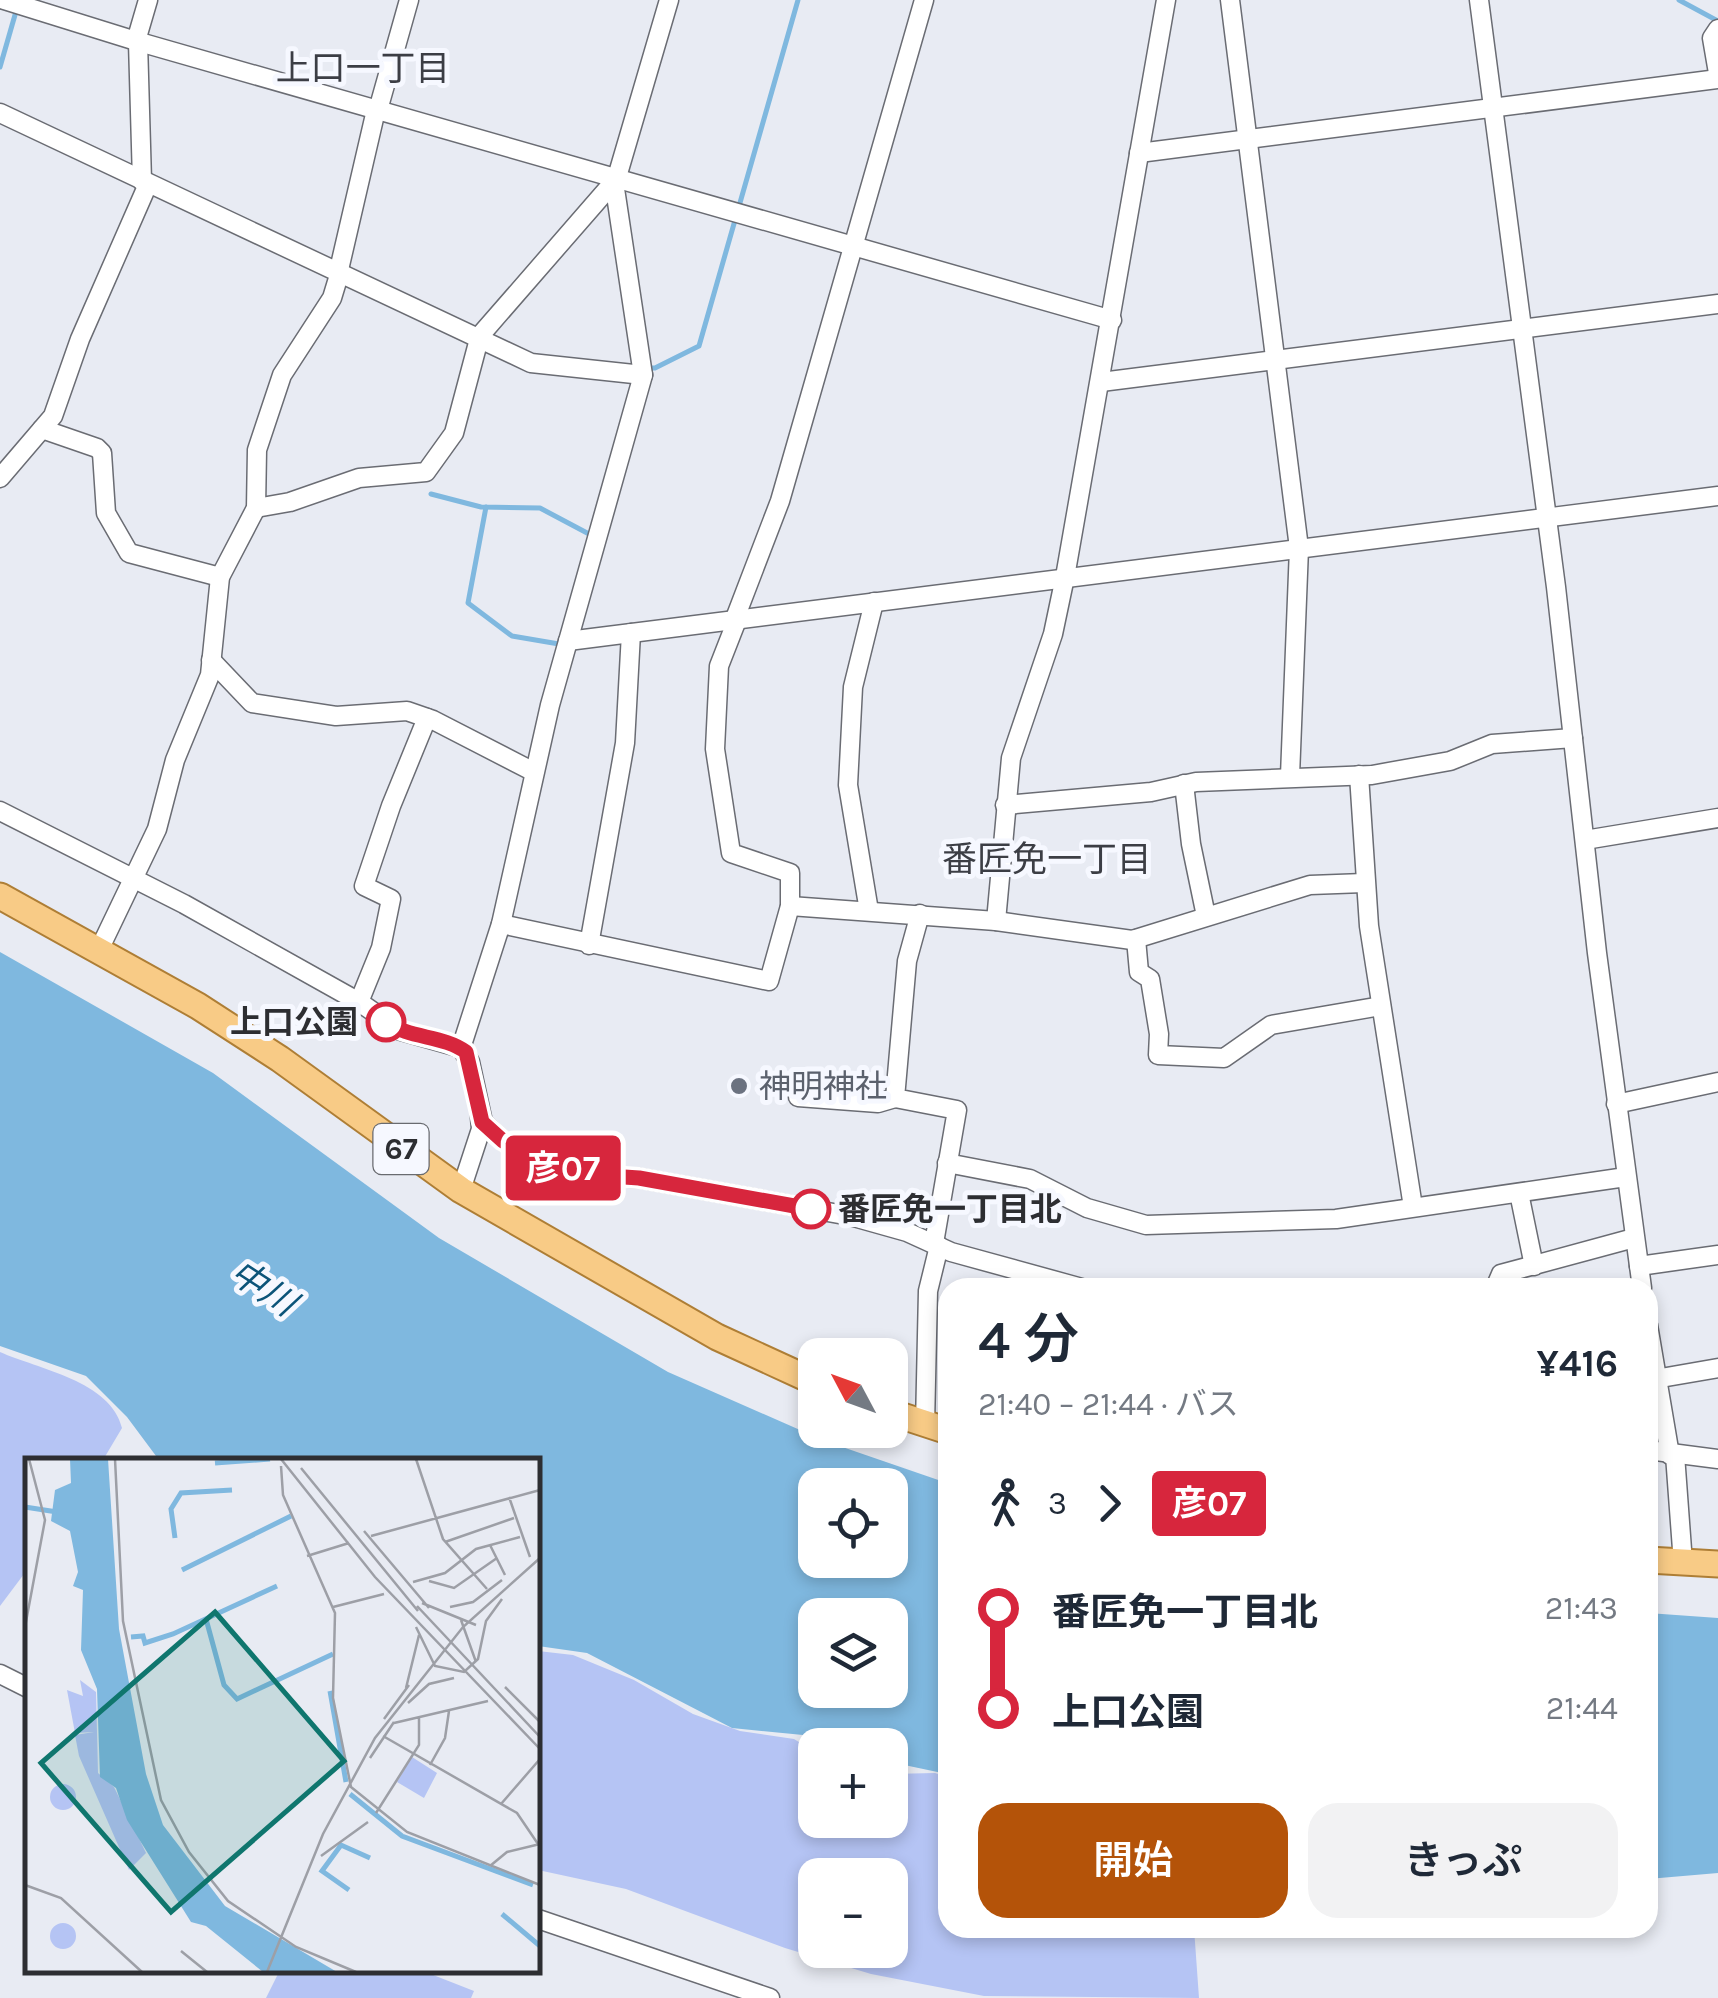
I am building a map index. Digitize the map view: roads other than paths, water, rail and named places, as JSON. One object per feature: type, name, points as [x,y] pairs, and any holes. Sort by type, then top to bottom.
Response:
[{"type":"main road","name":"67","points":[[0,896],[198,1006],[461,1190],[717,1337],[798,1374]]},
{"type":"main road","points":[[908,1418],[936,1428]]},
{"type":"main road","points":[[1658,1561],[1718,1564]]},
{"type":"street","points":[[4,0],[1112,320]]},
{"type":"street","points":[[0,478],[53,416],[80,339],[145,182],[137,41],[148,0]]},
{"type":"street","points":[[99,950],[157,829],[175,760],[210,675],[220,577],[256,508],[257,450],[282,375],[332,298],[377,110],[410,0]]},
{"type":"street","points":[[256,508],[290,502],[359,478],[426,472],[454,433],[478,339],[616,179],[669,0]]},
{"type":"street","points":[[501,924],[769,980],[790,906],[790,874],[731,853],[715,749],[719,666],[780,501],[924,0]]},
{"type":"street","points":[[996,921],[1011,758],[1053,634],[1065,577],[1166,0]]},
{"type":"street","points":[[1230,0],[1300,548],[1290,776]]},
{"type":"street","points":[[1479,0],[1548,518],[1616,1104],[1641,1278]]},
{"type":"street","points":[[1139,153],[1718,76],[1715,34]]},
{"type":"street","points":[[0,112],[531,363],[643,375]]},
{"type":"street","points":[[461,1048],[501,924],[534,772],[643,375],[616,179]]},
{"type":"street","points":[[1102,382],[1718,304]]},
{"type":"street","points":[[42,428],[98,448],[102,453],[106,513],[128,554],[220,577]]},
{"type":"street","points":[[568,641],[1718,496]]},
{"type":"street","points":[[869,911],[848,784],[854,676],[874,602]]},
{"type":"street","points":[[589,945],[626,742],[631,632]]},
{"type":"street","points":[[211,660],[252,703],[263,707],[350,716],[407,711],[534,772]]},
{"type":"street","points":[[359,1002],[381,948],[391,899],[364,886],[391,806],[428,718]]},
{"type":"street","points":[[1005,805],[1151,792],[1184,784],[1359,775],[1450,761],[1492,744],[1573,738]]},
{"type":"street","points":[[1359,775],[1364,883],[1413,1207]]},
{"type":"street","points":[[1184,784],[1206,916]]},
{"type":"street","points":[[0,811],[135,879],[359,1002],[401,1031],[461,1048],[470,1062],[480,1117],[479,1134],[461,1190]]},
{"type":"street","points":[[1585,840],[1717,824]]},
{"type":"street","points":[[790,906],[996,921],[1136,939],[1310,885],[1364,883]]},
{"type":"street","points":[[894,1098],[907,961],[920,914]]},
{"type":"street","points":[[1136,939],[1140,972],[1150,979],[1159,1034],[1158,1056],[1224,1058],[1270,1025],[1381,1006]]},
{"type":"street","points":[[1616,1104],[1718,1082]]},
{"type":"street","points":[[798,1096],[878,1103],[894,1098],[957,1110],[928,1291],[936,1428]]},
{"type":"street","points":[[480,1117],[503,1141],[580,1174],[639,1178],[836,1213],[1049,1278]]},
{"type":"street","points":[[948,1163],[1030,1179],[1087,1208],[1146,1226],[1336,1219],[1626,1177]]},
{"type":"street","points":[[1519,1193],[1534,1266]]},
{"type":"street","points":[[1499,1278],[1501,1274],[1634,1238]]},
{"type":"street","points":[[1639,1266],[1718,1254]]},
{"type":"street","points":[[1658,1378],[1718,1368]]},
{"type":"street","points":[[1658,1392],[1672,1455],[1683,1563]]},
{"type":"street","points":[[1658,1452],[1718,1459]]},
{"type":"street","points":[[0,1674],[25,1686]]},
{"type":"street","points":[[540,1920],[770,1998]]},
{"type":"water","name":"中川","points":[[0,952],[213,1073],[439,1238],[668,1372],[798,1429],[798,1448],[845,1448],[903,1468],[798,1468],[798,1578],[908,1578],[908,1470],[938,1480],[938,1772],[908,1766],[908,1728],[798,1728],[798,1735],[732,1728],[587,1653],[540,1646],[540,1458],[158,1458],[127,1417],[86,1376],[0,1346]]},
{"type":"water","points":[[1658,1614],[1718,1618],[1718,1873],[1658,1878]]},
{"type":"waterway","points":[[645,368],[655,368],[699,346],[798,0]]},
{"type":"waterway","points":[[1679,0],[1718,21]]},
{"type":"waterway","points":[[0,67],[17,8]]},
{"type":"waterway","points":[[431,494],[481,507],[540,508],[589,534]]},
{"type":"waterway","points":[[486,507],[468,603],[512,636],[559,644]]},
{"type":"place","name":"上口公園","points":[[386,1022]]},
{"type":"place","name":"神明神社","points":[[739,1086]]},
{"type":"place","name":"番匠免一丁目北","points":[[811,1209]]},
{"type":"district","name":"上口一丁目","points":[[363,68]]},
{"type":"district","name":"番匠免一丁目","points":[[1047,859]]}]
